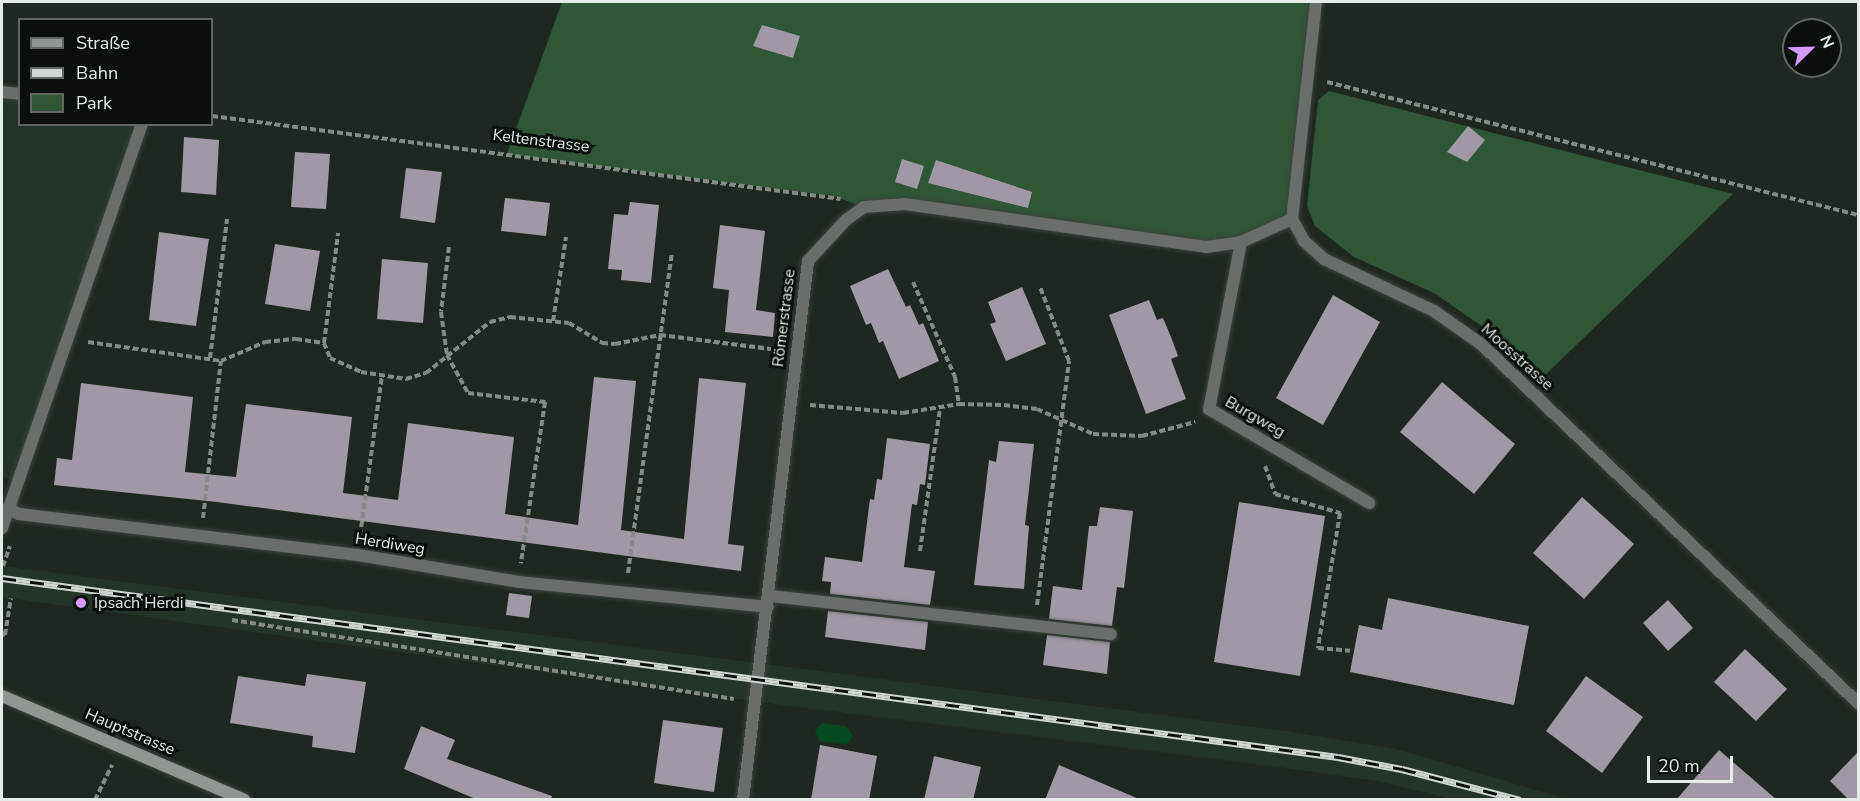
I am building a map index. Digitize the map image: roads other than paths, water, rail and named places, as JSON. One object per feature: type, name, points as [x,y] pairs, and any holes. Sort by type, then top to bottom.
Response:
[{"type":"main road","name":"Hauptstrasse","points":[[2,696],[245,800]]},
{"type":"street","points":[[1241,242],[1292,219],[1316,2]]},
{"type":"street","points":[[2,92],[18,94]]},
{"type":"street","points":[[2,528],[141,126]]},
{"type":"street","name":"Römerstrasse","points":[[743,800],[769,601],[808,261],[846,220],[864,207],[905,204],[1206,247],[1241,242]]},
{"type":"street","name":"Moosstrasse","points":[[1292,219],[1304,241],[1324,259],[1434,311],[1481,344],[1858,703]]},
{"type":"street","name":"Burgweg","points":[[1241,242],[1209,409],[1369,503]]},
{"type":"street","name":"Herdiweg","points":[[8,508],[19,514],[358,555],[519,582],[1036,623],[1111,634]]},
{"type":"railway","points":[[2,578],[1338,757],[1402,769],[1520,800]]},
{"type":"place","name":"Ipsach Herdi","points":[[81,603]]}]
